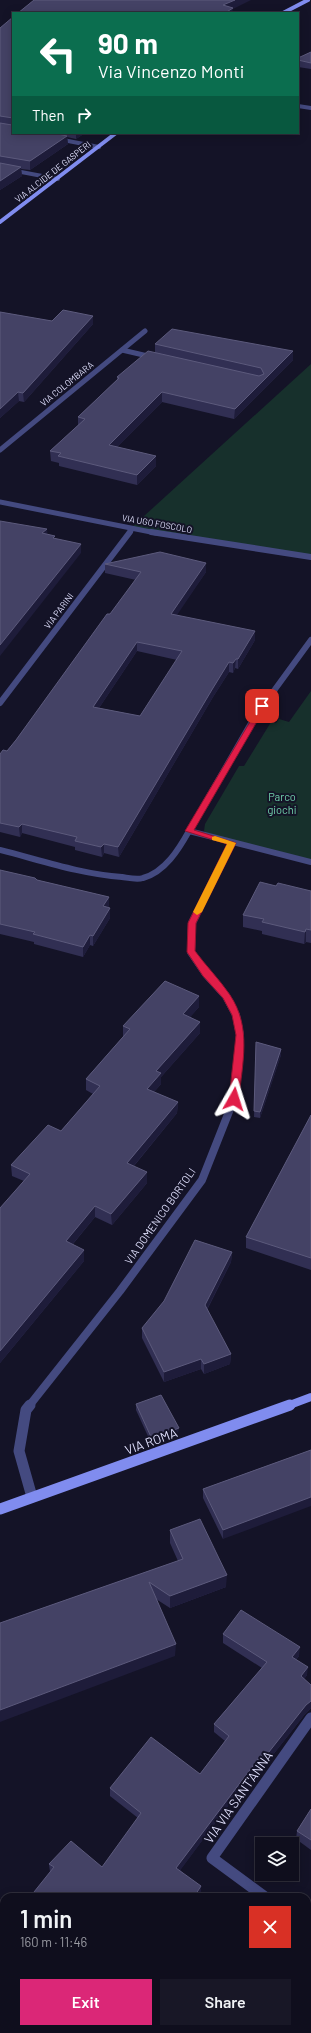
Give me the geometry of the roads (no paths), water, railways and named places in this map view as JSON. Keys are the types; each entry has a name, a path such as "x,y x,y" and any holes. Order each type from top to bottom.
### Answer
{"main road":[{"path":"285,12 308,0"},
{"name":"VIA ALCIDE DE GASPERI","path":"0,222 115,134"},
{"name":"VIA ROMA","path":"0,1509 311,1397"}],"street":[{"path":"299,106 311,108"},
{"path":"52,138 99,147"},
{"path":"0,168 58,179"},
{"name":"VIA COLOMBARA","path":"0,450 145,331"},
{"path":"122,350 160,359"},
{"name":"VIA UGO FOSCOLO","path":"0,502 132,529 240,548 311,557"},
{"name":"VIA PARINI","path":"0,703 132,529"},
{"path":"0,850 91,872 121,877 143,878 163,866 179,850 254,718 311,640"},
{"path":"189,831 231,843 311,862"},
{"name":"VIA DOMENICO BORTOLI","path":"32,1497 19,1450 26,1410 120,1292 202,1180 234,1099 240,1035 236,1015 226,996 206,974 191,952 192,923 231,843"},
{"name":"VIA VIA SANT'ANNA","path":"260,1893 212,1858 311,1718"}],"park label":[{"name":"Parco giochi","path":"282,803"}]}
